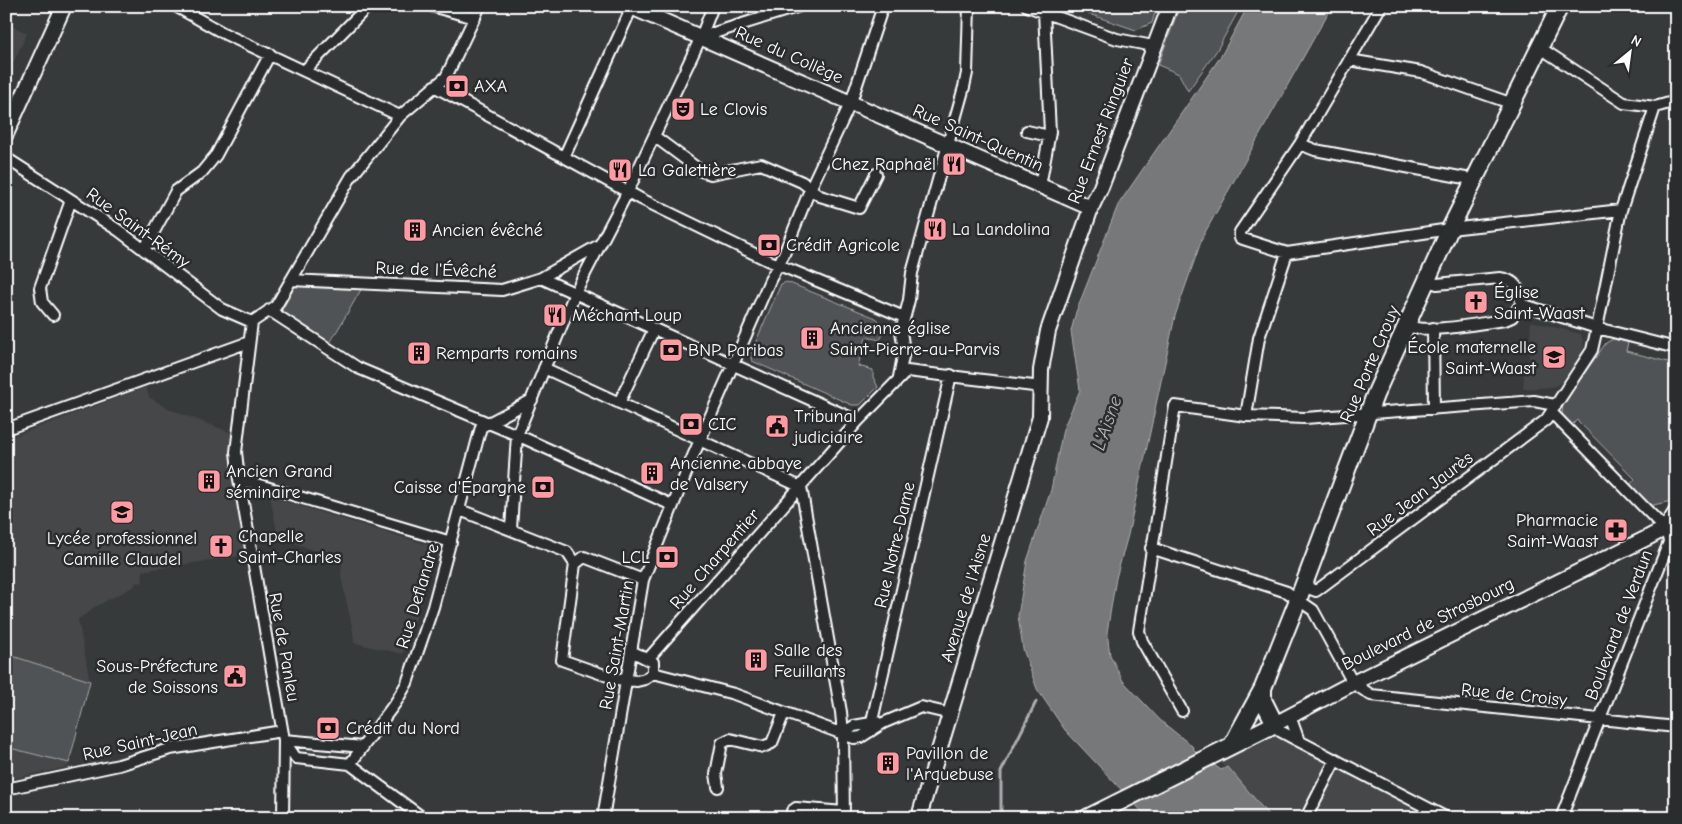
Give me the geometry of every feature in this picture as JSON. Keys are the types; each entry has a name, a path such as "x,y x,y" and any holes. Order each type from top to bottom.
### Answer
{"main road":[{"path":"6,134 64,6"},
{"name":"Rue Ernest Ringuier","path":"1042,387 1041,370 1048,331 1085,230 1091,208 1143,78 1168,6"},
{"name":"Rue Porte Crouy","path":"1232,745 1263,688 1306,592 1375,395 1408,326 1450,229 1476,180 1560,6"},
{"name":"Rue du Collège","path":"630,7 851,102"},
{"name":"Rue Saint-Quentin","path":"851,102 1091,208"},
{"name":"Avenue de l'Aisne","path":"921,818 921,810 1040,417 1042,387"},
{"path":"1666,528 1676,512"},
{"name":"Boulevard de Strasbourg","path":"1086,818 1666,528"},
{"path":"1263,688 1263,700 1283,720"}],"street":[{"path":"305,70 368,6"},
{"path":"431,6 475,18"},
{"path":"252,322 276,306 351,177 400,116 446,77 480,6"},
{"path":"511,529 517,436 575,293 628,191 701,37 713,6"},
{"path":"701,37 800,6"},
{"name":"Rue Saint-Martin","path":"603,818 643,580 672,505 733,364 851,102 883,6"},
{"path":"907,373 902,330 904,317 909,300 912,273 967,73 969,6"},
{"path":"1026,6 1117,39 1153,46"},
{"path":"1381,6 1300,144 1240,232 1240,238 1287,253 1450,229 1622,210"},
{"path":"180,7 225,34 400,116"},
{"path":"565,156 630,7"},
{"path":"1043,187 1049,136 1044,12"},
{"path":"1539,47 1624,103 1654,107 1676,102"},
{"path":"144,250 176,191 202,172 216,155 270,54"},
{"path":"1349,60 1421,72 1513,104"},
{"path":"434,86 628,191 778,264 904,317"},
{"name":"Rue Jean Jaurès","path":"1306,592 1539,426 1554,409 1592,350 1622,210 1654,107"},
{"path":"1027,131 1049,136"},
{"path":"654,136 700,170 711,174 761,164 811,188 820,196 859,208 876,174"},
{"path":"1300,144 1315,150 1476,180"},
{"name":"Rue Saint-Rémy","path":"6,158 118,230 222,309 252,322"},
{"path":"53,315 42,302 40,288 71,200"},
{"name":"Rue de l'Évêché","path":"291,280 502,290 541,278 599,244"},
{"path":"1246,416 1258,338 1287,253"},
{"path":"541,278 858,421"},
{"path":"1408,326 1416,329 1433,328 1505,320 1512,317 1521,304 1519,290 1515,282 1508,279 1500,278 1437,284 1427,281"},
{"path":"1521,304 1597,328 1676,348"},
{"path":"269,310 358,368 672,505"},
{"name":"Rue de Panleu","path":"252,322 236,452 283,736"},
{"path":"1433,328 1434,409"},
{"path":"619,403 654,329"},
{"path":"6,429 249,342"},
{"path":"904,351 907,373"},
{"path":"544,368 801,486 843,733 844,815 796,808 792,811 791,818"},
{"path":"907,373 951,376 1042,387"},
{"name":"Rue Charpentier","path":"648,659 858,421 907,373"},
{"name":"Rue Notre-Dame","path":"872,721 951,376"},
{"path":"486,424 532,400"},
{"path":"1182,711 1142,641 1139,631 1175,406 1246,416 1305,418 1534,401 1546,402 1645,510 1666,528 1676,540"},
{"name":"Rue Deflandre","path":"350,764 396,702 407,683 433,607 481,427 486,424"},
{"path":"239,479 451,542"},
{"path":"460,510 567,552 575,564 562,660 616,679 645,679 653,673"},
{"name":"Boulevard de Verdun","path":"1561,818 1669,542 1666,528"},
{"path":"1151,548 1287,592 1306,592"},
{"path":"575,564 584,557 643,580"},
{"path":"1306,592 1313,610 1353,683"},
{"path":"1306,592 1313,610"},
{"path":"631,651 653,662 653,673"},
{"path":"653,673 726,692 854,738 862,737 883,723 921,707 950,714"},
{"name":"Rue de Croisy","path":"1353,683 1371,695 1380,697 1676,728"},
{"path":"718,787 716,774 722,743 730,739 763,747 768,746 772,743 784,713"},
{"path":"1283,720 1280,731 1447,818"},
{"path":"1283,720 1299,741"},
{"path":"843,733 854,726 872,721 883,723"},
{"path":"283,736 296,758"},
{"path":"283,736 283,818"},
{"name":"Rue Saint-Jean","path":"6,789 119,765 170,749 283,736 363,747"},
{"path":"296,758 350,764 423,818"},
{"path":"284,771 296,758"},
{"path":"1306,818 1336,759"}],"shaded area":[{"path":"1088,6 1157,6 1152,23 1136,30 1086,13"},
{"path":"1180,6 1241,6 1217,50 1188,91 1179,74 1158,65"},
{"path":"6,23 27,33 6,79"},
{"path":"787,282 876,318 886,328 880,340 866,337 858,366 873,370 873,377 878,387 860,405 852,405 752,361 750,355 781,284"},
{"path":"295,286 362,288 330,343 281,312"},
{"name":"École maternelle Saint-Waast","path":"1531,321 1581,334 1584,344 1581,355 1561,383 1553,387 1523,389 1524,374 1528,374"},
{"path":"1613,339 1628,342 1626,351 1676,364 1676,500 1649,506 1629,486 1635,479 1577,420 1571,426 1562,414 1563,403 1606,343"},
{"name":"Lycée professionnel Camille Claudel","path":"146,387 149,397 169,409 232,433 229,453 245,555 142,571 143,582 135,583 135,586 91,609 91,611 78,619 90,681 68,767 6,780 6,439"},
{"path":"270,497 432,546 419,610 403,654 354,643 341,577 342,561 278,537"},
{"path":"6,654 90,681 69,763 6,747"},
{"path":"1273,731 1454,818 1273,818 1215,757"}],"water":[{"name":"L'Aisne","path":"1248,6 1332,6 1203,236 1175,316 1128,535 1116,578 1107,632 1110,655 1123,681 1161,721 1192,746 1195,751 1221,770 1228,767 1271,818 1148,818 1065,730 1037,689 1023,649 1018,616 1027,561 1051,490 1063,429 1080,390 1071,331 1076,312 1118,205 1221,56"}],"waterway":[{"path":"1001,818 1001,772 1036,702"}],"place":[{"name":"AXA","path":"457,86"},
{"name":"Le Clovis","path":"683,109"},
{"name":"Chez Raphaël","path":"954,164"},
{"name":"La Galettière","path":"620,170"},
{"name":"La Landolina","path":"935,229"},
{"name":"Ancien évêché","path":"415,230"},
{"name":"Crédit Agricole","path":"769,245"},
{"name":"Église Saint-Waast","path":"1476,302"},
{"name":"Méchant Loup","path":"555,315"},
{"name":"Ancienne église Saint-Pierre-au-Parvis","path":"812,338"},
{"name":"BNP Paribas","path":"671,350"},
{"name":"Remparts romains","path":"419,353"},
{"name":"École maternelle Saint-Waast","path":"1554,357"},
{"name":"CIC","path":"691,424"},
{"name":"Tribunal judiciaire","path":"777,426"},
{"name":"Ancienne abbaye de Valsery","path":"652,473"},
{"name":"Ancien Grand séminaire","path":"209,481"},
{"name":"Caisse d'Épargne","path":"543,487"},
{"name":"Lycée professionnel Camille Claudel","path":"122,512"},
{"name":"Pharmacie Saint-Waast","path":"1616,530"},
{"name":"Chapelle Saint-Charles","path":"221,546"},
{"name":"LCL","path":"667,557"},
{"name":"Salle des Feuillants","path":"756,660"},
{"name":"Sous-Préfecture de Soissons","path":"235,676"},
{"name":"Crédit du Nord","path":"328,728"},
{"name":"Pavillon de l'Arquebuse","path":"888,763"}]}
